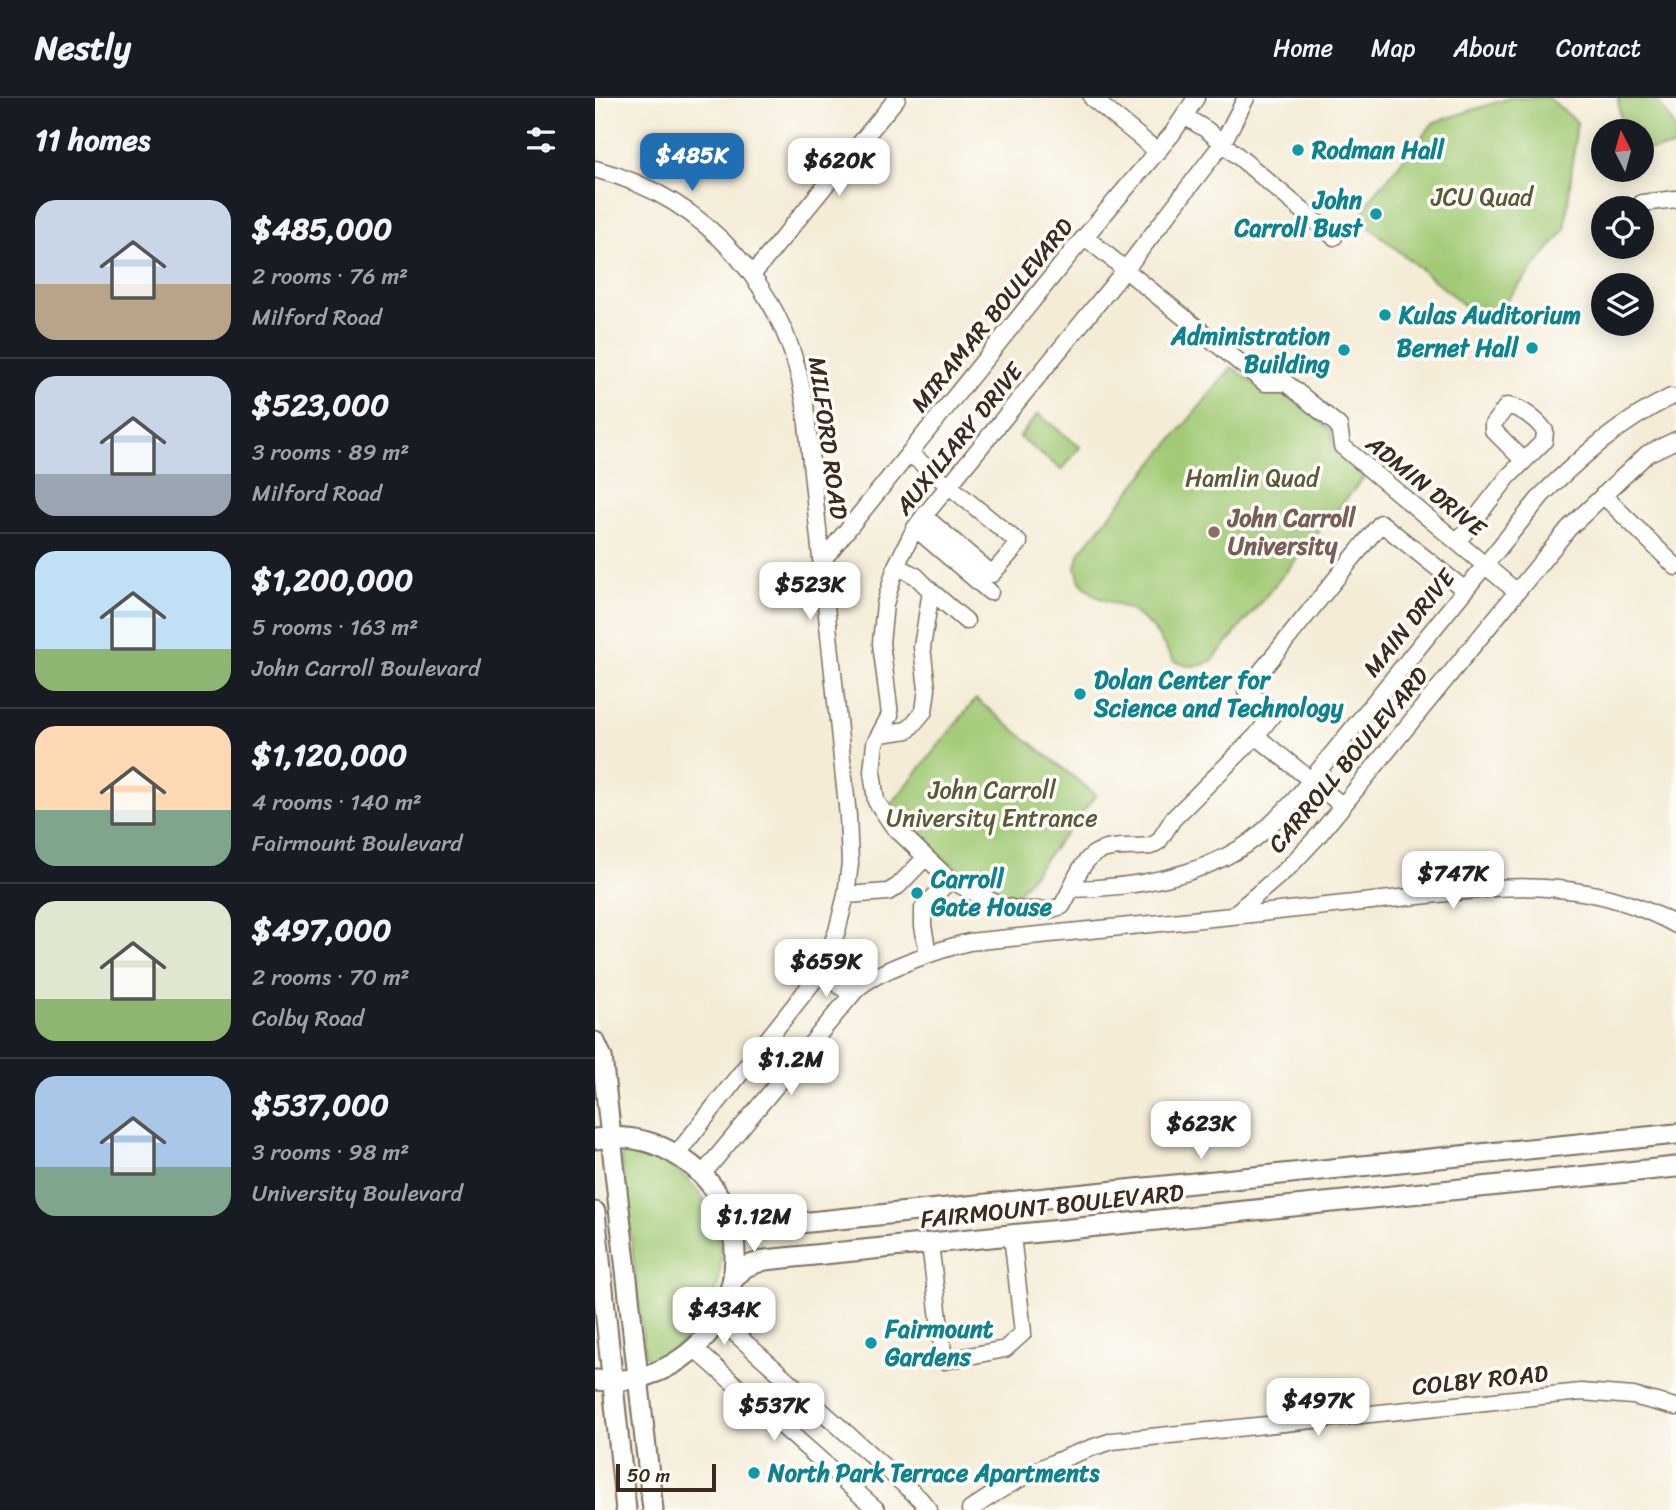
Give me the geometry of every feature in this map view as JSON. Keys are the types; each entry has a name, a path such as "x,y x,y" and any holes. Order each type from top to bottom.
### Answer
{"main road":[{"path":"595,1042 602,1057 603,1138 639,1379 653,1510"},
{"name":"FAIRMOUNT BOULEVARD","path":"731,1230 1676,1133"},
{"path":"603,1138 643,1141 676,1155 701,1175 719,1200 731,1230 734,1257 733,1281 726,1305 719,1319 695,1349 669,1367 639,1379 604,1381"},
{"name":"FAIRMOUNT BOULEVARD","path":"733,1281 745,1267 760,1261 1676,1167"},
{"path":"595,1212 604,1381 627,1510"}],"street":[{"path":"753,274 897,98"},
{"path":"1092,98 1158,152"},
{"name":"MIRAMAR BOULEVARD","path":"822,561 1085,237 1158,152 1196,98"},
{"name":"AUXILIARY DRIVE","path":"950,880 893,826 876,801 872,771 875,743 890,715 881,643 885,604 896,566 920,522 1125,270 1222,144 1246,98"},
{"path":"1184,116 1207,130 1334,237"},
{"name":"MILFORD ROAD","path":"595,169 641,185 694,215 711,229 753,274 781,321 799,372 822,561 848,816 850,863 846,895 837,931 820,973 676,1155"},
{"path":"1654,202 1676,199"},
{"name":"ADMIN DRIVE","path":"1085,237 1265,383 1286,383 1339,426 1342,446 1517,592"},
{"name":"MAIN DRIVE","path":"1071,889 1103,888 1187,873 1240,848 1265,831 1311,780 1542,495 1582,456 1627,421 1671,397"},
{"name":"CARROLL BOULEVARD","path":"1232,916 1296,860 1343,806 1569,528 1647,454 1676,440"},
{"path":"909,453 1019,543 992,574 920,522"},
{"path":"1458,541 1524,461"},
{"path":"1603,495 1676,566"},
{"path":"920,522 990,592"},
{"path":"928,954 923,908 950,880 999,905 1021,910 1049,911 1062,906 1079,870 1086,859 1096,851 1151,846 1159,841 1173,819 1256,736 1274,713 1246,690 1381,523 1465,590"},
{"path":"896,566 916,576 966,621"},
{"path":"880,734 908,730 924,711 927,689 922,647 931,591"},
{"path":"1256,736 1343,806"},
{"path":"846,895 888,892 898,886 926,858"},
{"path":"701,1175 864,983 928,954 982,940 1533,886 1569,888 1602,895 1641,908 1676,925"},
{"path":"820,973 852,995"},
{"path":"930,1243 944,1361 1005,1349 1023,1333 1012,1235"},
{"path":"719,1319 929,1510"},
{"path":"695,1349 877,1510"},
{"name":"COLBY ROAD","path":"970,1510 1030,1471 1112,1441 1581,1392 1633,1396 1676,1407"}],"green space":[{"name":"JCU Quad","path":"1510,98 1549,98 1577,122 1565,230 1492,318 1481,319 1366,224 1364,207 1434,122"},
{"path":"1618,98 1656,98 1675,127 1676,147 1654,150 1654,119 1621,119"},
{"name":"Hamlin Quad","path":"1232,367 1264,391 1283,390 1330,430 1335,448 1365,476 1213,660 1202,665 1188,666 1174,661 1153,628 1133,611 1095,596 1080,582 1076,567 1080,552"},
{"path":"1038,414 1080,447 1062,470 1019,437"},
{"name":"John Carroll University Entrance","path":"976,699 1096,795 1014,898 978,883 945,861 892,803"},
{"path":"626,1152 661,1162 691,1183 706,1203 716,1227 721,1252 713,1301 701,1323 679,1345 650,1361 645,1355 621,1156"}],"place":[{"name":"Rodman Hall","path":"1298,150"},
{"name":"John Carroll Bust","path":"1376,214"},
{"name":"Kulas Auditorium","path":"1385,315"},
{"name":"Bernet Hall","path":"1532,348"},
{"name":"Administration Building","path":"1344,350"},
{"name":"John Carroll University","path":"1214,532"},
{"name":"Dolan Center for Science and Technology","path":"1080,694"},
{"name":"Carroll Gate House","path":"917,893"},
{"name":"Fairmount Gardens","path":"871,1343"},
{"name":"North Park Terrace Apartments","path":"754,1473"}]}
